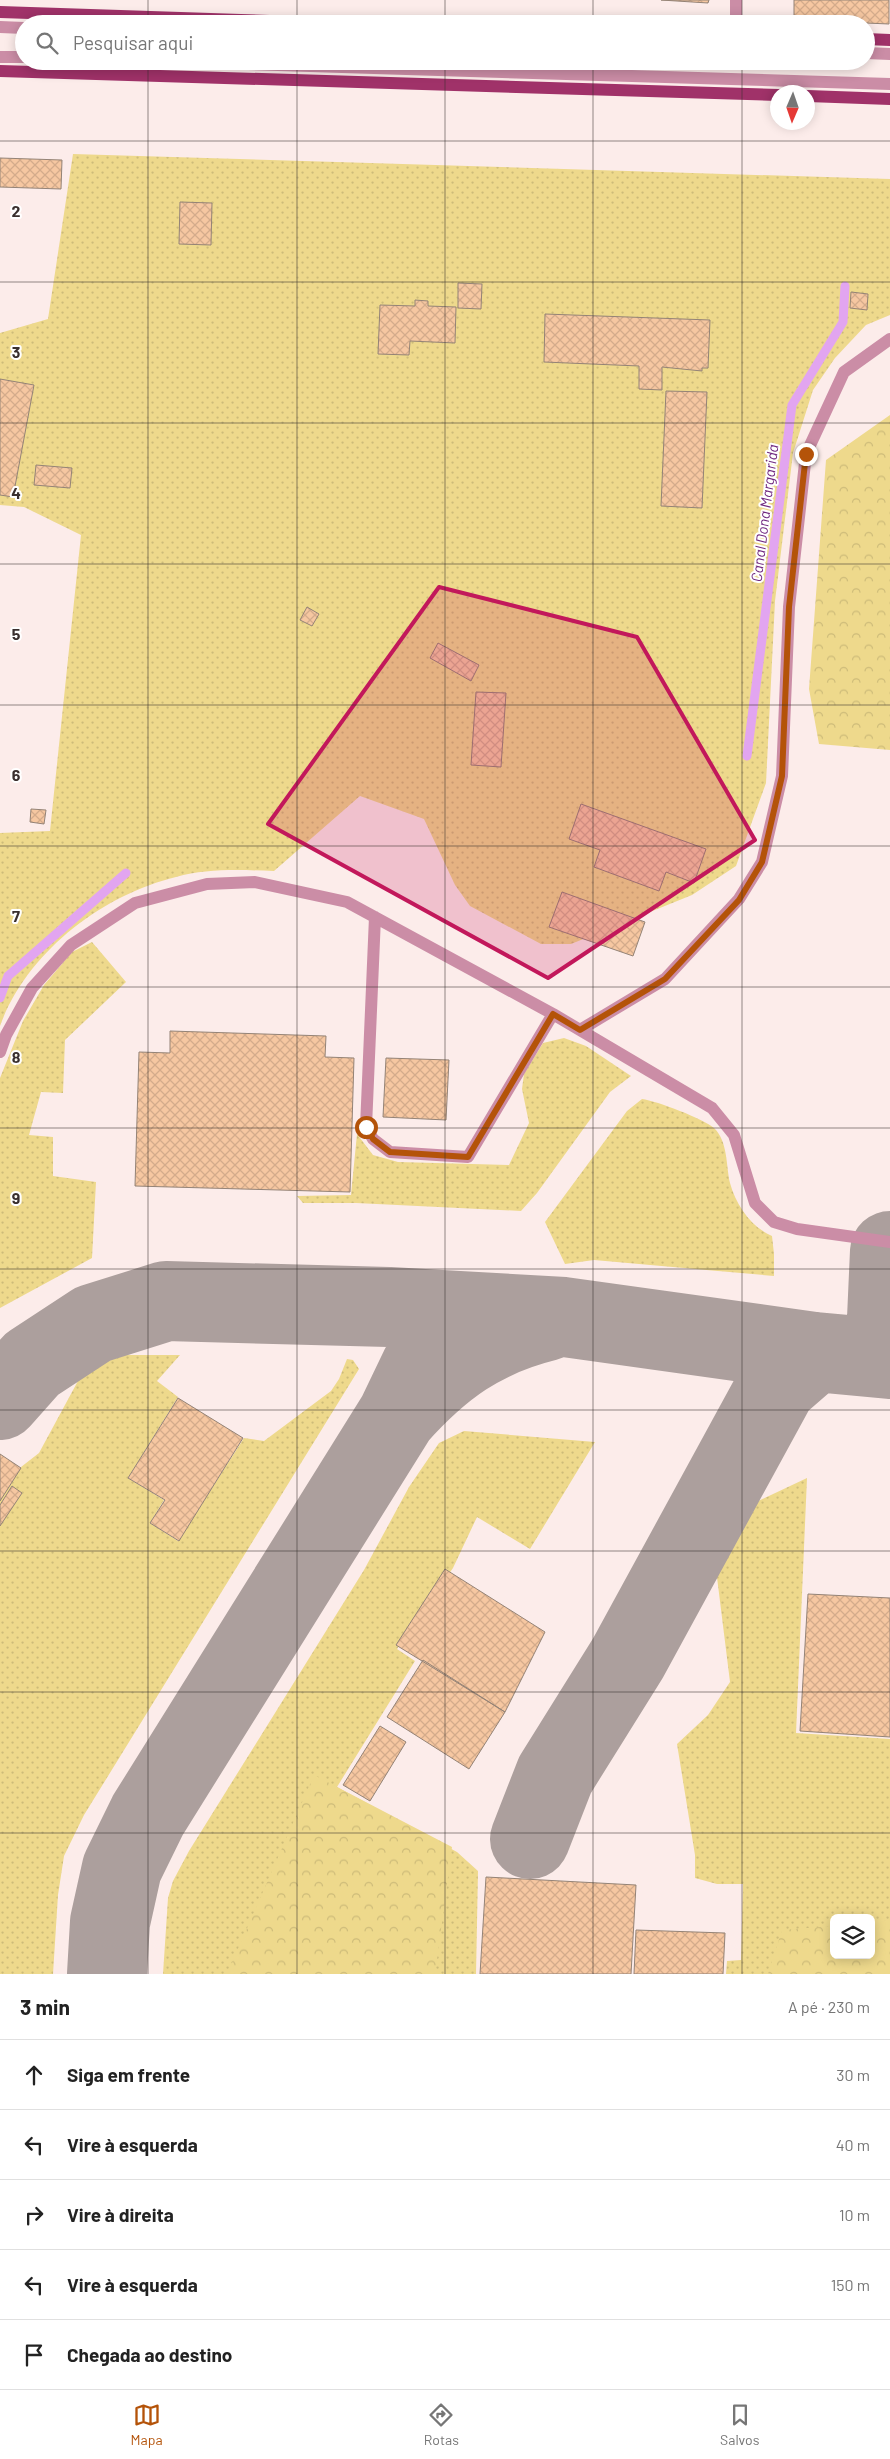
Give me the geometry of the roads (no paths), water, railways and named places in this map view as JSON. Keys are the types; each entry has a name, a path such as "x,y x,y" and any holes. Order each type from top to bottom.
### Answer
{"main road":[{"path":"0,12 90,15"},
{"path":"875,39 890,40"},
{"path":"0,71 770,95"},
{"path":"815,96 890,98"}],"street":[{"path":"736,0 736,15"},
{"path":"0,27 15,28"},
{"path":"875,54 890,54"},
{"path":"0,57 15,57"},
{"path":"439,70 890,84"},
{"path":"580,1030 665,979 739,900 762,862 782,776 789,607 806,454 844,372 890,339"},
{"path":"0,1052 6,1035 32,988 71,945 135,903 207,884 255,882 347,902 553,1014 712,1108 734,1134 755,1203 774,1222 797,1229 890,1242"},
{"path":"375,917 366,1127 373,1139 390,1152 468,1157 553,1014"}],"waterway":[{"name":"Canal Dona Margarida","path":"747,756 792,405 843,322 845,286"},
{"name":"Canal Dona Margarida","path":"0,998 8,976 126,873"}]}
